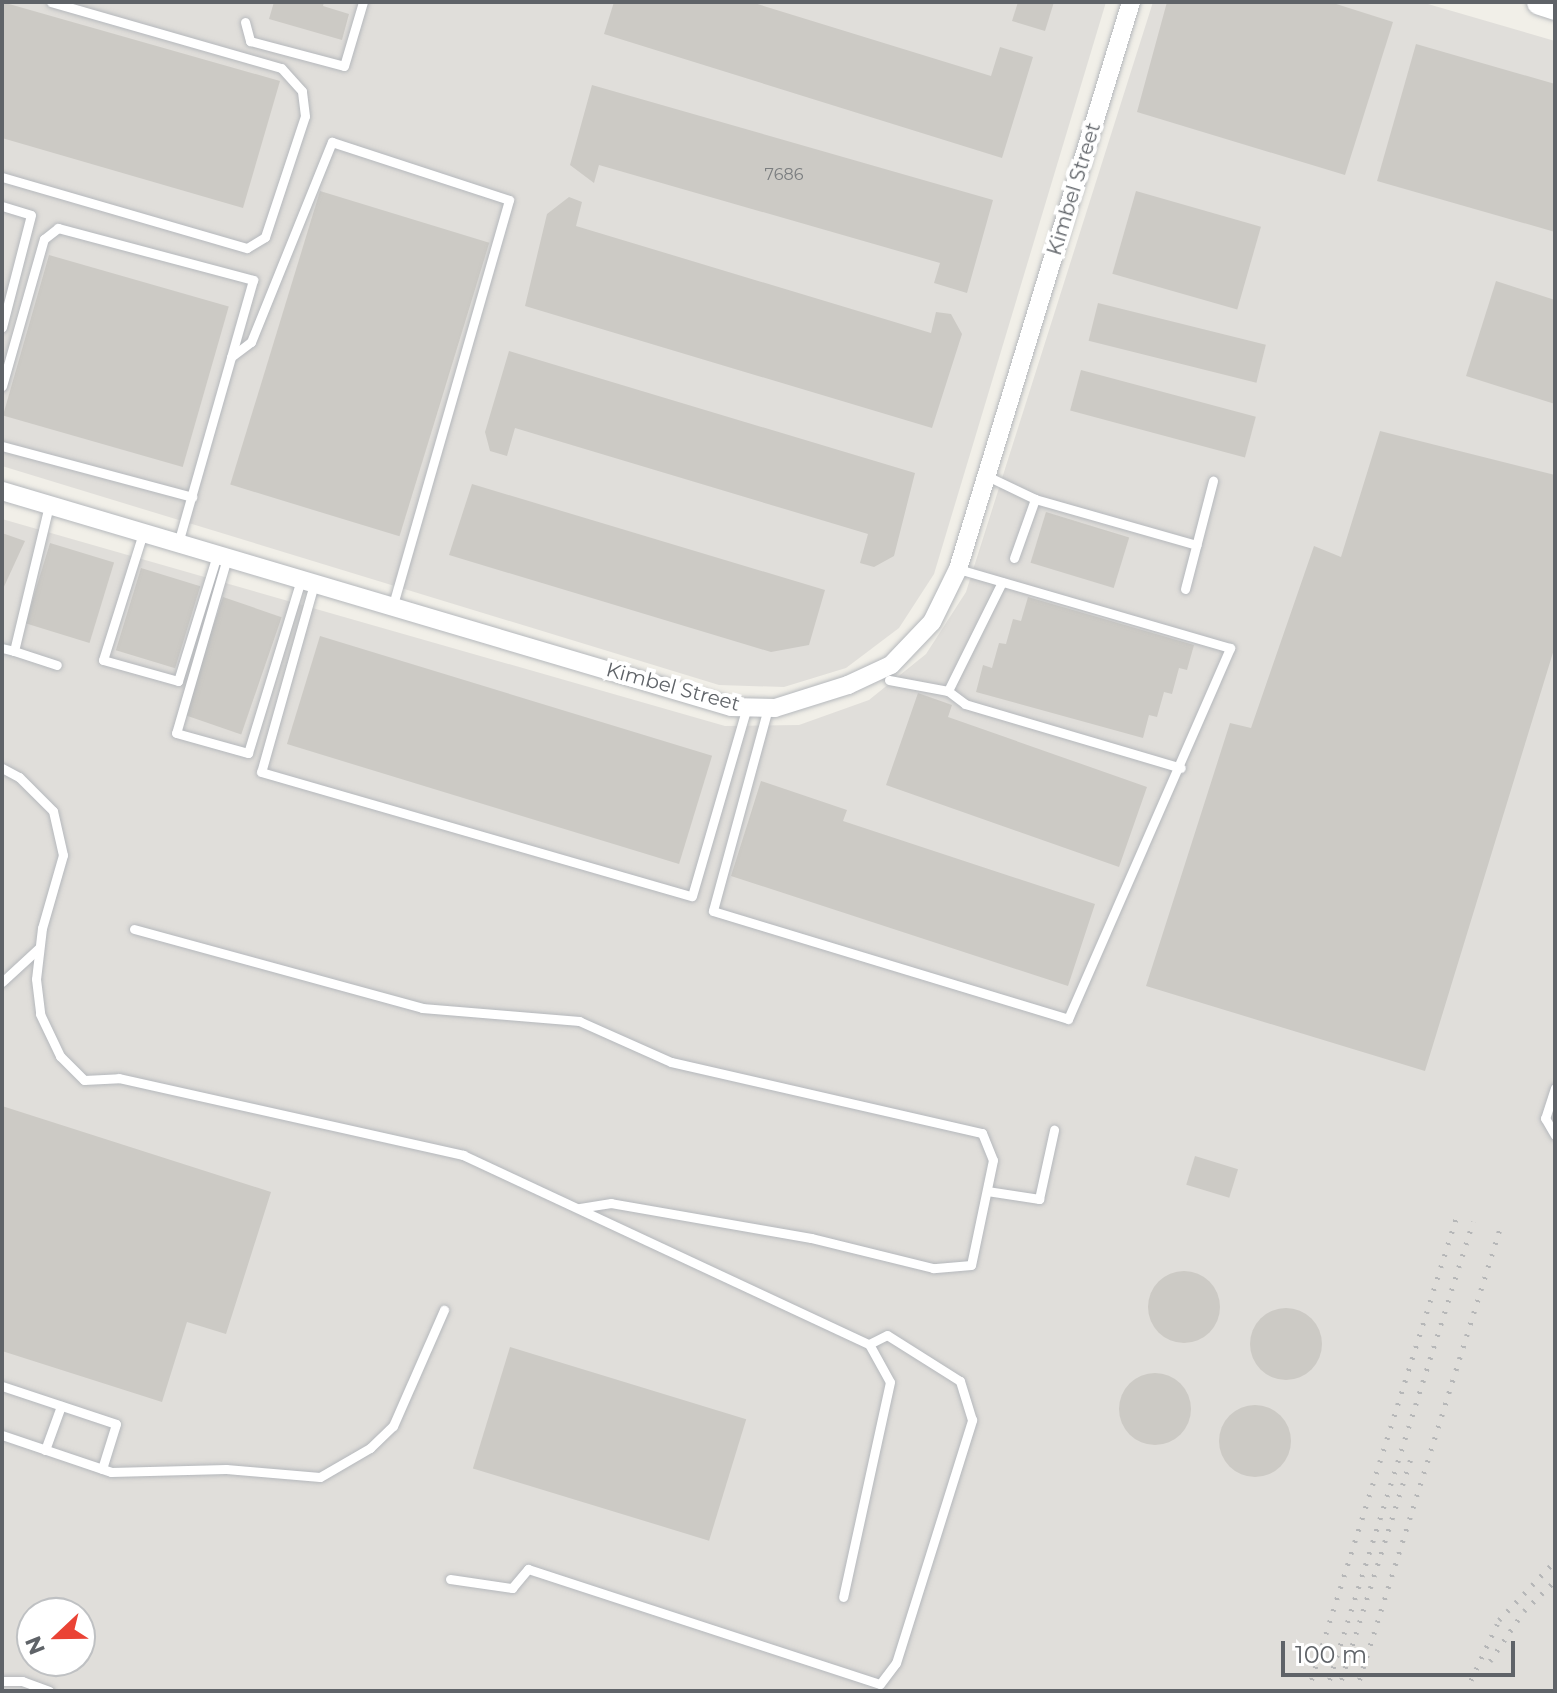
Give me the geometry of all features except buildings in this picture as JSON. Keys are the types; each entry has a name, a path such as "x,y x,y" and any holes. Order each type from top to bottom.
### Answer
{"street":[{"name":"Kimbel Street","path":"2,491 392,607 747,707 768,708 848,685 891,665 932,622 958,569 1131,2"},
{"path":"1540,2 1555,7"}],"lane":[{"path":"2,177 247,248 265,237 305,116 302,91 281,68 51,2"},
{"path":"245,22 250,41 344,66 363,2"},
{"path":"231,357 251,342 332,142 509,200 392,607"},
{"path":"2,206 31,215 2,327"},
{"path":"2,386 44,239 58,228 253,280 178,543"},
{"path":"2,446 192,497"},
{"path":"987,476 1035,499 1197,545"},
{"path":"1185,589 1213,481"},
{"path":"1014,558 1035,499"},
{"path":"14,651 49,505"},
{"path":"143,533 103,660 178,681 222,556"},
{"path":"222,556 176,733 248,753 308,582"},
{"path":"768,708 713,911 1068,1019 1181,768 1230,648 958,569"},
{"path":"308,582 261,772 692,896 747,707"},
{"path":"948,691 1002,582"},
{"path":"2,648 57,665"},
{"path":"889,680 948,691 965,704 1181,768"},
{"path":"2,768 19,777 53,811 63,855 39,948 40,1014 60,1056 84,1080 119,1078 463,1155 869,1344 890,1382 843,1597"},
{"path":"134,929 422,1008 579,1021 671,1062 982,1133 993,1160 971,1265 933,1268 811,1238 611,1203 578,1208"},
{"path":"2,982 39,948"},
{"path":"1555,1088 1545,1118 1555,1135"},
{"path":"987,1191 1039,1199 1054,1130"},
{"path":"2,1435 102,1469 173,1473 226,1469 320,1477 370,1448 393,1426 444,1310"},
{"path":"450,1579 512,1588 528,1569 880,1684 896,1663 972,1420 960,1381 887,1335 869,1344"},
{"path":"2,1386 116,1424 102,1469"},
{"path":"45,1450 61,1406"},
{"path":"2,1681 22,1681 49,1691"}],"shaded area":[{"path":"2,2 1106,2 934,574 899,628 846,668 784,687 719,685 2,466"},
{"path":"1153,2 1421,2 1555,41 1555,1691 2,1691 2,519 725,726 799,725 869,700 926,654 966,592"}],"railway":[{"path":"1308,1691 1457,1216"},
{"path":"1326,1691 1473,1221"},
{"path":"1356,1691 1500,1229"},
{"path":"1338,1691 1411,1458"},
{"path":"1466,1691 1499,1620 1555,1561"},
{"path":"1490,1661 1524,1611 1555,1581"}]}
